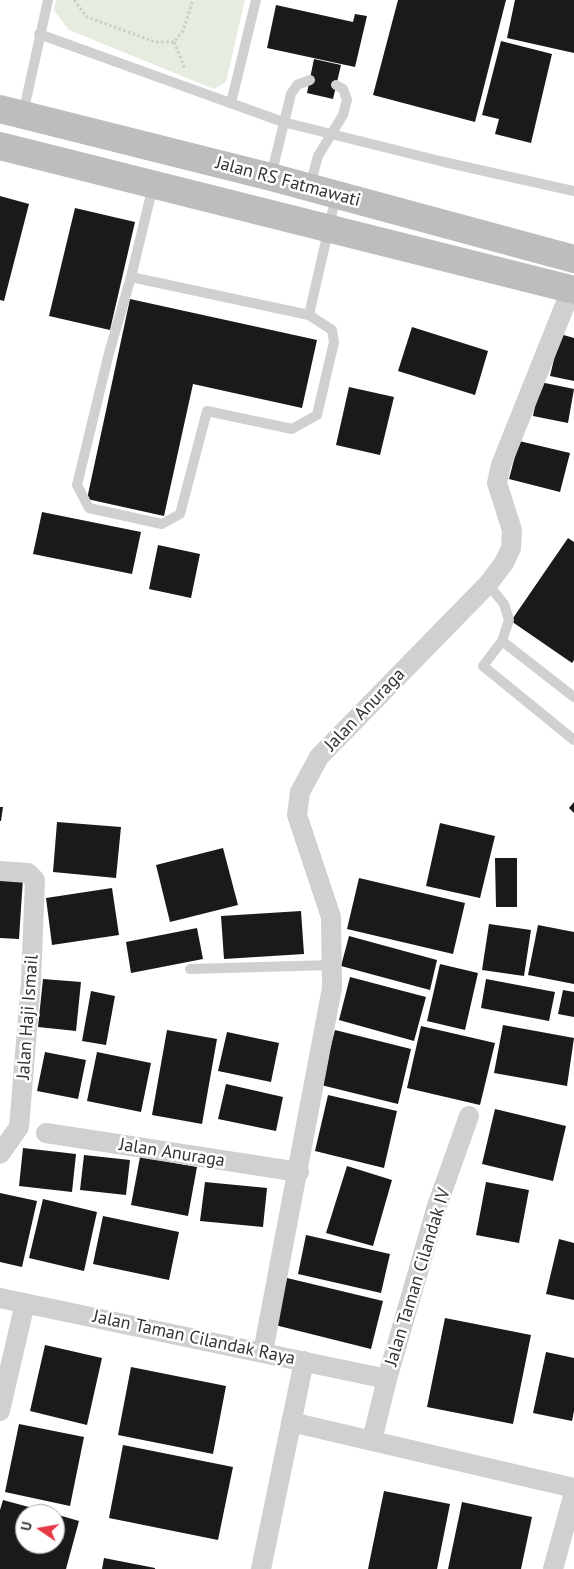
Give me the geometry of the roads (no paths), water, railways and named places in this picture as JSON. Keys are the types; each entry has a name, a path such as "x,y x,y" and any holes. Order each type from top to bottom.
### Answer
{"main road":[{"name":"Jalan RS Fatmawati","path":"12,112 337,194 574,259"},
{"name":"Jalan RS Fatmawati","path":"0,146 153,186 573,290"},
{"path":"264,212 271,177"}],"street":[{"name":"Jalan Anuraga","path":"263,1352 299,1172 332,988 331,917 297,815 300,792 320,757 488,584 504,563 511,548 512,530 497,482 501,465 573,290"},
{"name":"Jalan Haji Ismail","path":"0,871 31,875 35,880 32,962 24,1082 19,1126 0,1154"},
{"name":"Jalan Taman Cilandak IV","path":"372,1440 387,1380 437,1206 469,1116"},
{"name":"Jalan Anuraga","path":"46,1133 299,1172"},
{"name":"Jalan Taman Cilandak Raya","path":"0,1298 263,1352 387,1380"},
{"path":"0,1411 25,1303"},
{"path":"261,1569 304,1361"},
{"path":"291,1422 574,1488"},
{"path":"553,1569 574,1493"}],"lane":[{"path":"12,112 39,34 48,0"},
{"path":"230,103 256,0"},
{"path":"39,34 284,122 444,162 574,191"},
{"path":"271,177 290,94 297,85 310,80"},
{"path":"310,187 318,156 343,114 347,100 343,89 336,85"},
{"path":"131,277 309,315 332,330 334,342 318,415 292,429 207,411 180,514 162,524 89,508 77,485 109,353 131,277 153,186"},
{"path":"309,315 337,194"},
{"path":"488,584 504,604 509,620 502,641 483,666 574,740"},
{"path":"502,641 574,697"},
{"path":"190,970 332,966"}]}
